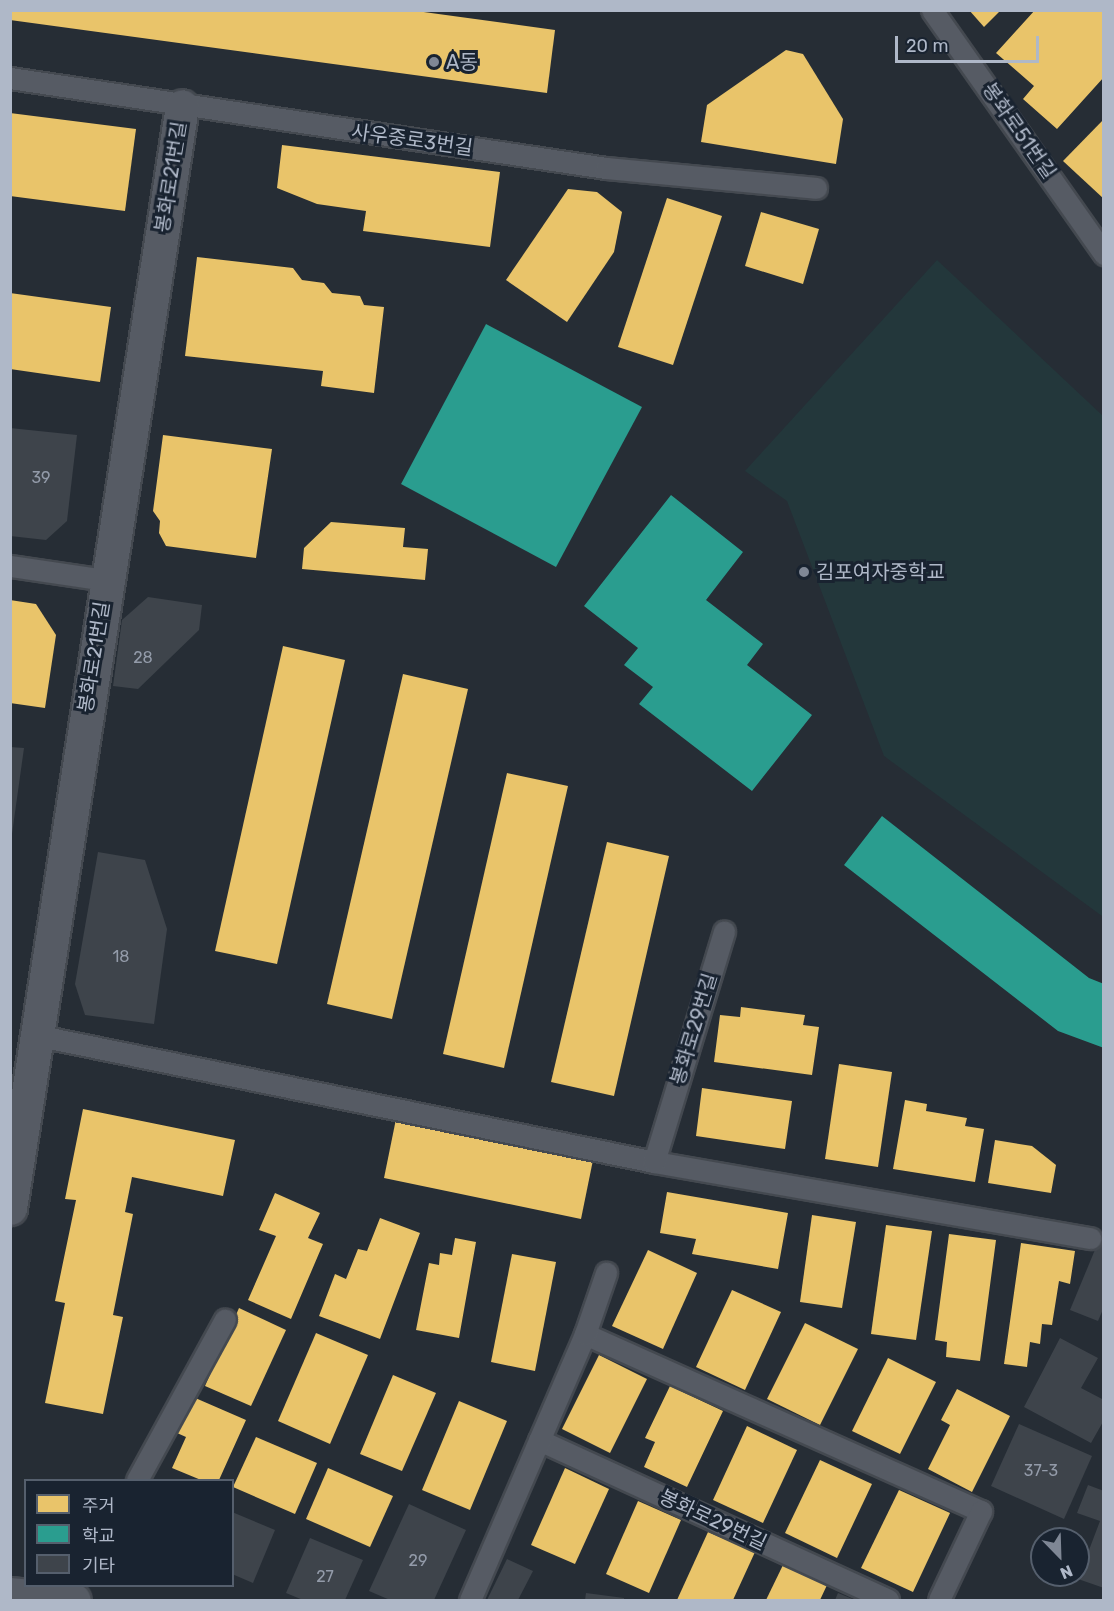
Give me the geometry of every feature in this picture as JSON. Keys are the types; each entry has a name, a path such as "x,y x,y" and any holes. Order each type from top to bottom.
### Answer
{"street":[{"name":"봉화로21번길","path":"10,1208 106,580 182,106"},
{"path":"10,1594 73,1600"}],"lane":[{"name":"봉화로51번길","path":"932,10 1104,254"},
{"name":"사우중로3번길","path":"10,78 182,106 606,168 816,189"},
{"path":"10,566 106,580"},
{"name":"봉화로29번길","path":"654,1162 724,931"},
{"path":"35,1035 654,1162 1089,1238"},
{"path":"470,1600 585,1334 606,1274"},
{"path":"138,1479 225,1318"},
{"path":"585,1334 981,1511 939,1600"},
{"name":"봉화로29번길","path":"539,1440 888,1600"}],"green space":[{"path":"937,260 1103,416 1102,916 884,756 787,501 745,471"}],"building: 주거":[{"name":"A동","path":"10,10 409,10 555,30 547,93 10,20"},
{"path":"969,10 1001,10 984,27"},
{"path":"1035,10 1104,10 1104,77 1057,129 1023,99 1034,86 996,53"},
{"path":"786,50 803,54 843,119 836,164 701,142 707,105"},
{"path":"10,113 136,129 125,211 10,196"},
{"path":"1104,119 1104,199 1063,161"},
{"path":"282,145 500,172 490,247 363,231 366,211 317,204 277,188"},
{"path":"568,189 597,192 622,212 614,252 567,322 506,280"},
{"path":"667,198 722,216 673,365 618,347"},
{"path":"761,212 819,229 803,284 745,266"},
{"path":"197,257 293,268 302,280 324,283 332,293 360,296 364,305 384,307 374,393 321,386 323,371 185,356"},
{"path":"10,293 111,307 100,382 10,369"},
{"path":"163,435 272,449 256,558 166,546 159,533 160,521 153,511"},
{"path":"331,522 405,528 403,547 428,549 425,580 302,569 304,548"},
{"path":"10,600 36,604 56,635 45,708 10,703"},
{"path":"283,646 345,660 277,964 215,951"},
{"path":"403,674 468,689 392,1019 327,1004"},
{"path":"507,773 568,786 504,1068 443,1054"},
{"path":"607,842 669,856 614,1096 551,1082"},
{"path":"741,1007 805,1015 803,1025 819,1027 812,1075 714,1062 720,1015 740,1017"},
{"path":"839,1064 892,1072 878,1167 825,1159"},
{"path":"702,1088 792,1101 785,1149 696,1136"},
{"path":"905,1100 927,1104 926,1111 967,1118 965,1126 984,1129 975,1182 893,1169"},
{"path":"83,1109 235,1140 223,1196 132,1177 125,1212 133,1214 113,1315 123,1317 103,1414 45,1403 65,1303 55,1301 76,1200 65,1199"},
{"path":"396,1119 593,1160 581,1219 384,1178"},
{"path":"995,1140 1032,1146 1056,1165 1051,1193 988,1183"},
{"path":"667,1192 788,1213 778,1269 692,1254 696,1239 660,1233"},
{"path":"275,1193 320,1213 308,1238 323,1244 291,1319 248,1300 276,1236 259,1230"},
{"path":"812,1215 856,1222 842,1308 800,1302"},
{"path":"380,1218 420,1233 380,1339 319,1316 335,1274 346,1279 358,1249 367,1251"},
{"path":"886,1225 932,1231 916,1340 871,1334"},
{"path":"949,1234 996,1240 980,1361 946,1357 947,1342 935,1340"},
{"path":"455,1238 476,1242 459,1338 416,1330 429,1263 439,1265 440,1253 452,1255"},
{"path":"1021,1243 1075,1251 1070,1284 1059,1281 1052,1325 1042,1324 1040,1344 1030,1342 1027,1367 1004,1364"},
{"path":"648,1250 697,1273 663,1349 612,1326"},
{"path":"512,1254 556,1262 535,1371 491,1362"},
{"path":"732,1290 781,1312 745,1390 696,1367"},
{"path":"239,1308 286,1330 251,1406 205,1386"},
{"path":"805,1323 858,1349 820,1425 767,1399"},
{"path":"316,1333 368,1355 330,1444 278,1421"},
{"path":"599,1355 647,1379 610,1453 562,1429"},
{"path":"888,1358 936,1382 900,1454 852,1431"},
{"path":"393,1375 436,1393 402,1471 360,1454"},
{"path":"670,1386 723,1411 687,1487 644,1467 655,1442 645,1438"},
{"path":"957,1389 1010,1416 972,1492 928,1469 950,1425 941,1420"},
{"path":"193,1397 246,1420 219,1479 199,1479 172,1468 186,1437 177,1433"},
{"path":"459,1401 507,1421 470,1510 422,1490"},
{"path":"747,1426 797,1450 763,1523 713,1500"},
{"path":"256,1437 317,1463 295,1514 234,1487"},
{"path":"820,1460 872,1484 837,1558 785,1533"},
{"path":"328,1468 393,1496 370,1547 306,1519"},
{"path":"565,1468 609,1489 575,1564 531,1545"},
{"path":"899,1490 950,1513 913,1592 861,1568"},
{"path":"638,1501 681,1520 649,1593 606,1574"},
{"path":"708,1532 755,1552 733,1600 677,1600"},
{"path":"783,1565 827,1585 820,1600 766,1600"}],"building: 학교":[{"path":"486,324 642,407 556,567 401,484"},
{"path":"671,495 743,552 706,600 763,644 747,665 812,715 752,791 639,704 653,687 624,665 638,648 584,606"},
{"path":"882,816 1089,978 1104,984 1104,1048 1058,1031 844,865"}],"building: 기타":[{"path":"10,428 77,435 67,521 46,540 10,536"},
{"path":"148,597 202,605 199,630 138,689 113,686 122,620"},
{"path":"10,747 24,748 12,834 10,834"},
{"path":"98,852 145,860 167,929 154,1024 85,1015 75,984"},
{"path":"1104,1228 1104,1307 1098,1321 1070,1310"},
{"path":"1060,1338 1098,1358 1081,1388 1104,1400 1104,1420 1091,1443 1024,1407"},
{"path":"1019,1424 1092,1456 1064,1519 991,1486"},
{"path":"1088,1485 1104,1491 1104,1588 1090,1583 1090,1547 1100,1521 1077,1513"},
{"path":"409,1504 466,1530 434,1600 390,1600 369,1591"},
{"path":"234,1513 275,1530 253,1583 234,1575"},
{"path":"310,1538 363,1560 345,1600 303,1600 286,1593"},
{"path":"507,1559 533,1571 518,1600 487,1600"},
{"path":"586,1593 624,1598 624,1600 585,1600"},
{"path":"838,1593 855,1600 835,1600"}],"place":[{"name":"A동","path":"434,62"},
{"name":"김포여자중학교","path":"804,572"}]}
